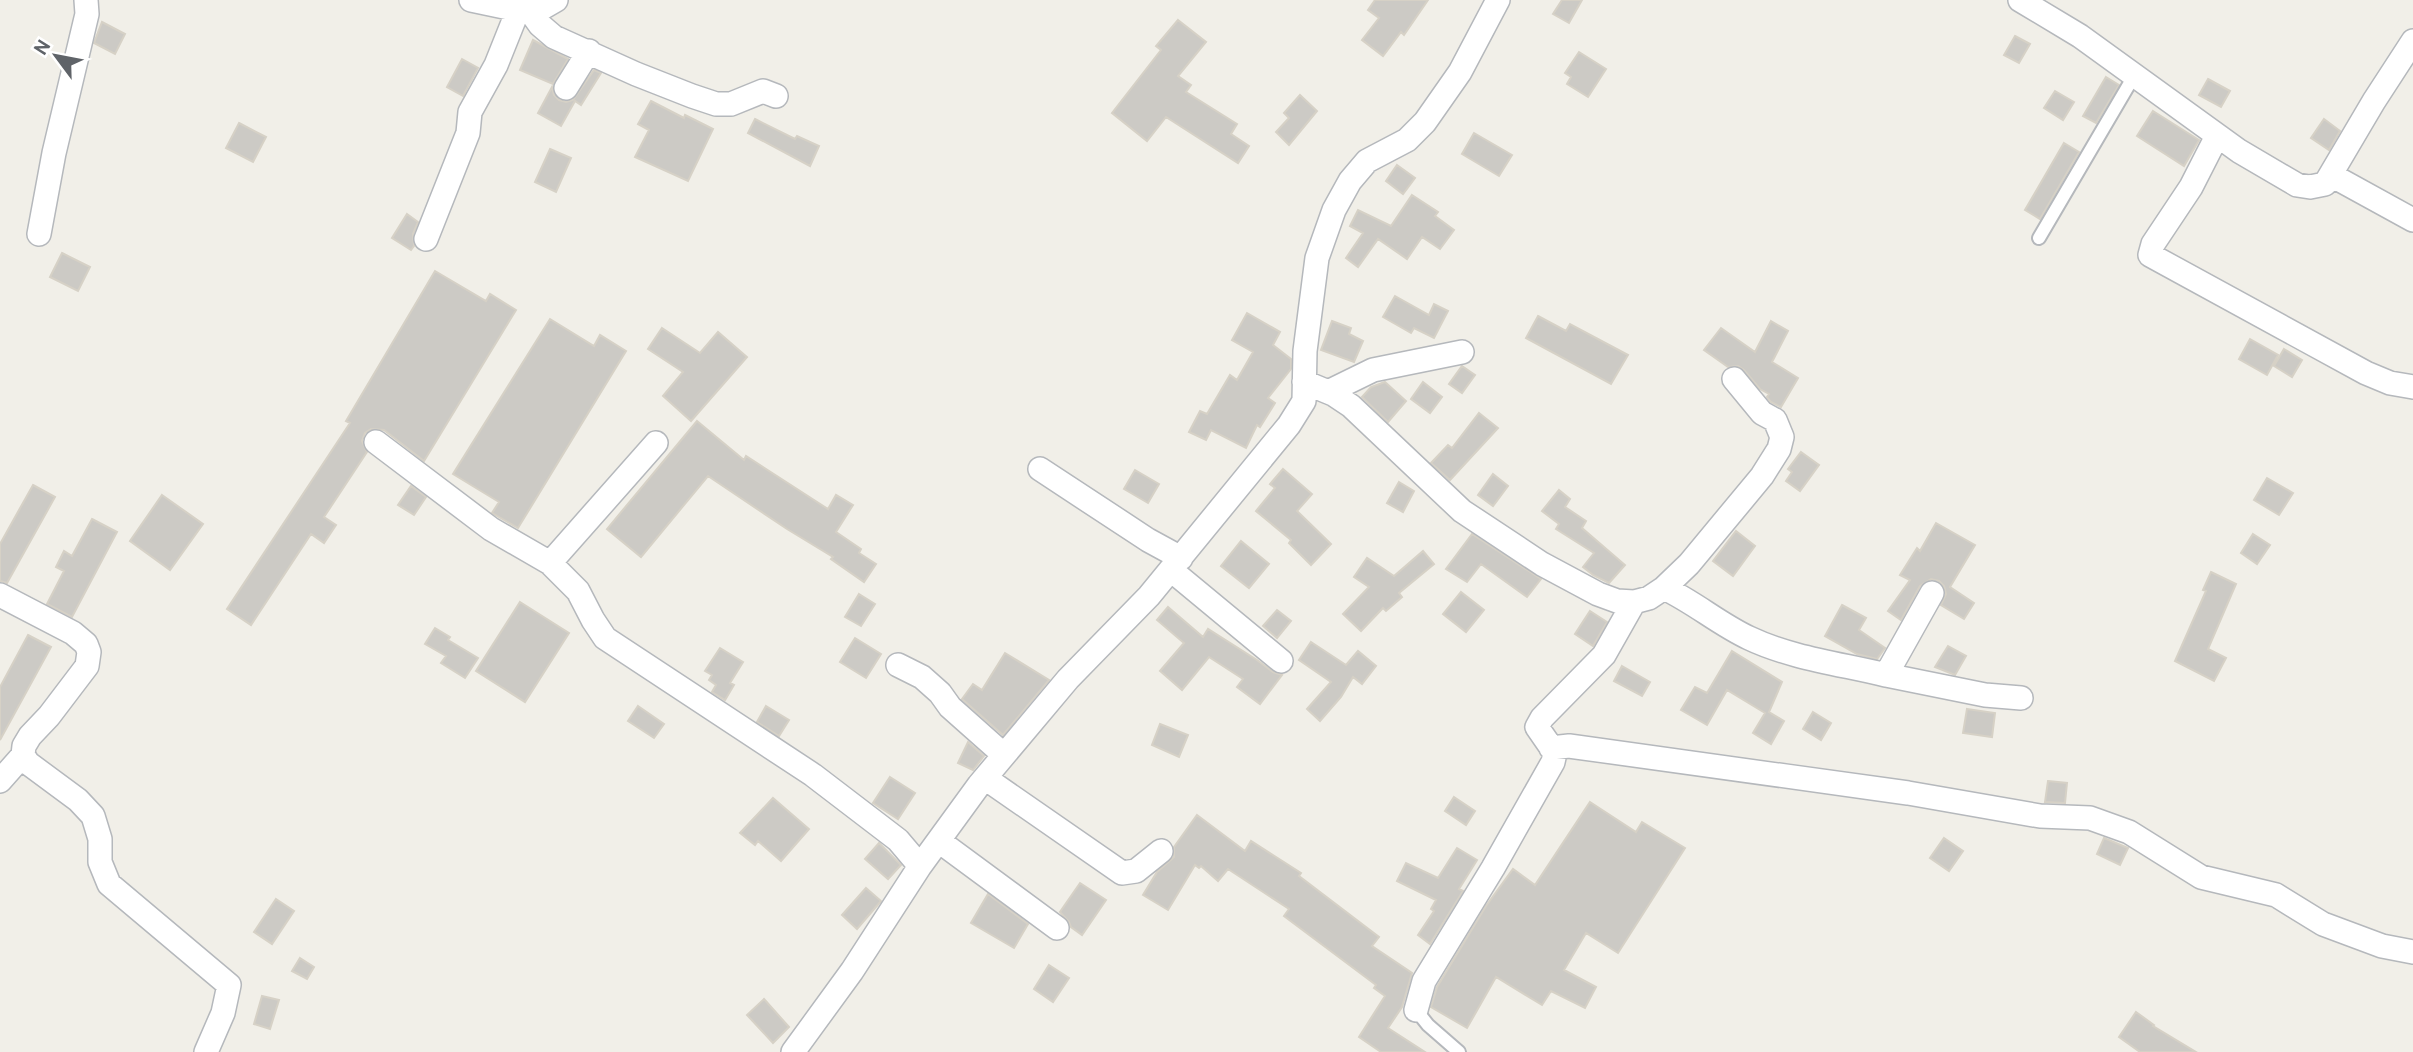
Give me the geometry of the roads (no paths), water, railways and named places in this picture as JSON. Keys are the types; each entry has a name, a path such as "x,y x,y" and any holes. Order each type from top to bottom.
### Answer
{"street":[{"path":"39,234 56,141 87,14 86,0"},
{"path":"471,0 537,12 556,0"},
{"path":"793,1052 852,971 919,866 985,778 1068,678 1149,596 1289,425 1304,401 1305,351 1317,258 1334,210 1350,181 1367,161 1407,140 1425,122 1460,72 1497,0"},
{"path":"2020,0 2080,36 2217,136 2297,185 2310,187 2325,184 2413,41"},
{"path":"524,11 554,37 636,74 716,104 731,104 763,91 776,96"},
{"path":"426,239 468,134 470,112 524,11"},
{"path":"566,89 589,51"},
{"path":"2217,136 2190,187 2153,244 2150,255 2366,373 2390,383 2413,387"},
{"path":"2331,175 2413,220"},
{"path":"1328,392 1373,369 1462,352"},
{"path":"1304,383 1328,392 1351,406 1462,511 1542,564 1587,588 1617,601 1634,602 1649,598 1664,588 1689,564 1762,476 1779,449 1782,437 1775,420 1762,413 1734,379"},
{"path":"376,442 491,529 550,564 578,591 605,638 813,775 898,840 919,866"},
{"path":"550,564 656,443"},
{"path":"1040,469 1148,540 1281,661"},
{"path":"1664,588 1751,639 1826,662 1856,666 1886,675 1985,695 2021,698"},
{"path":"1886,675 1932,593"},
{"path":"0,595 73,634 86,644 89,652 87,666 49,716 30,736 24,746 23,755 0,781"},
{"path":"1416,1010 1424,981 1553,762 1555,753 1537,727 1542,718 1604,655 1634,602"},
{"path":"898,665 922,677 940,693 950,707 1004,755"},
{"path":"1551,748 1569,746 1908,793 2040,816 2090,818 2129,832 2202,877 2276,895 2323,924 2382,946 2413,952"},
{"path":"23,755 28,763 78,800 93,816 100,839 100,862 109,884 229,985 223,1013 206,1052"},
{"path":"985,778 1122,873 1136,871 1161,850"},
{"path":"939,841 1057,928"}],"lane":[{"path":"2039,238 2134,76"},
{"path":"1416,1010 1459,1052"}]}
